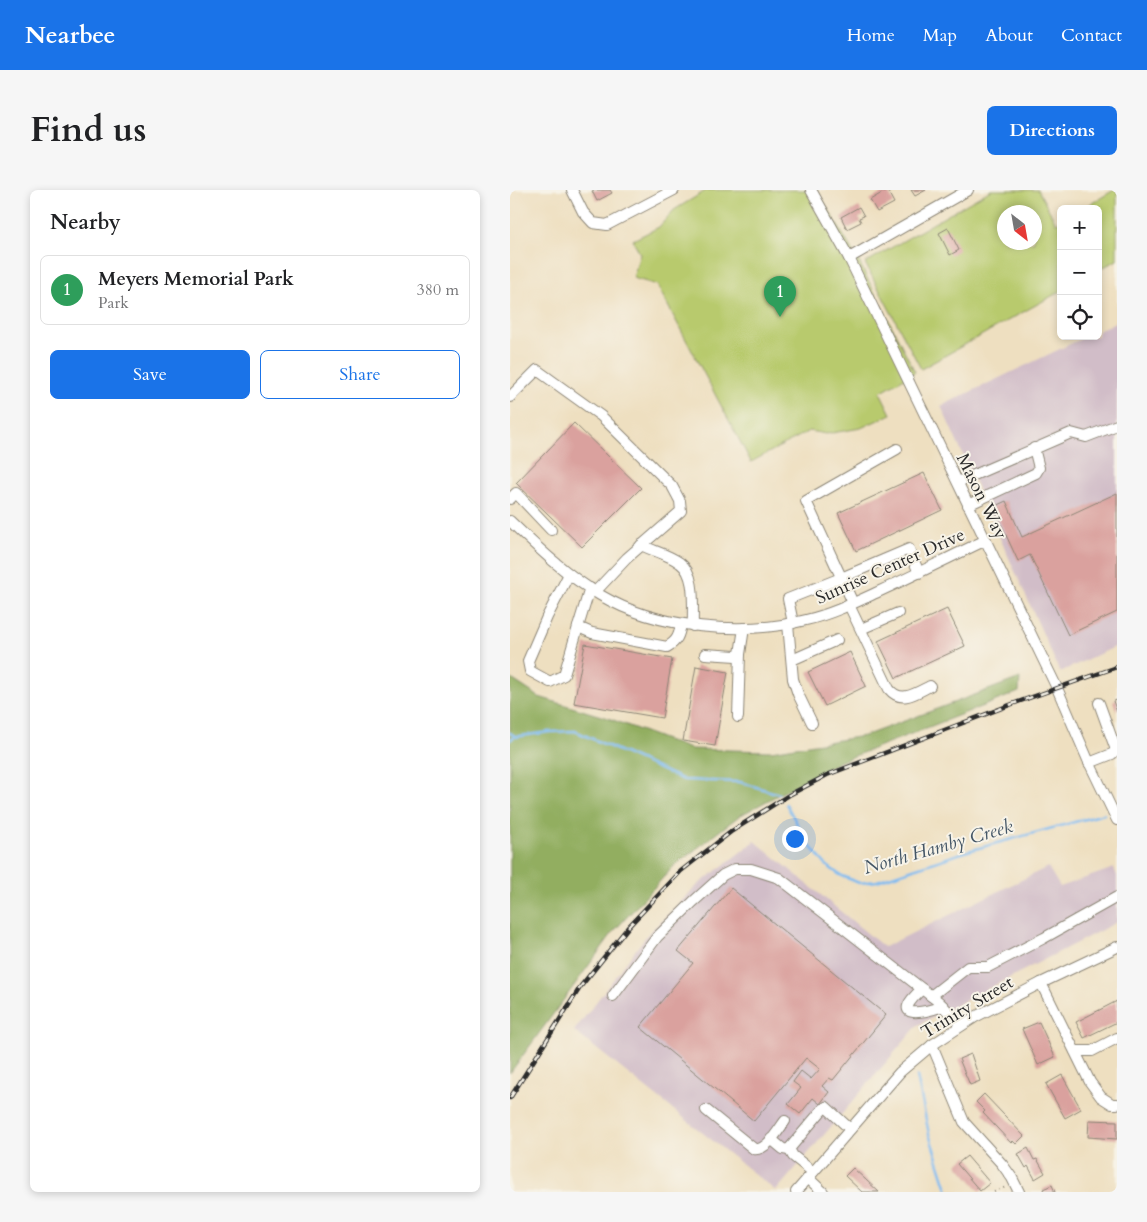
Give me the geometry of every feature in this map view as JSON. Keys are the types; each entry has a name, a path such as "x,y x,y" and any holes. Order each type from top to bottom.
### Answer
{"street":[{"path":"572,190 583,212 594,223 607,225 674,190"},
{"name":"Mason Way","path":"811,190 849,258 958,482 1057,688 1089,763 1117,820"},
{"path":"849,258 968,190"},
{"path":"510,398 537,370 600,416 672,486 680,501 681,511 592,590 578,627 564,675 550,682 530,671 528,661 547,617 569,574"},
{"path":"958,482 1071,432 1086,437 1117,425"},
{"path":"968,505 1036,473 1039,468 1034,448"},
{"path":"897,449 806,501 889,689 894,695 907,697 930,686"},
{"path":"510,499 516,493 551,530"},
{"name":"Sunrise Center Drive","path":"510,521 549,558 592,590 627,608 681,624 711,628 771,627 815,617 851,604 986,540"},
{"path":"641,546 680,562 687,569 692,590 693,626"},
{"path":"812,723 793,680 791,623 788,599 909,549 919,573"},
{"path":"861,629 898,613"},
{"path":"578,627 592,633 667,647 676,642 680,635 681,624"},
{"path":"738,717 740,654 744,628"},
{"path":"792,660 837,640"},
{"path":"705,654 736,656 740,654"},
{"path":"1089,763 1112,754 1116,750 1099,703"},
{"path":"613,996 657,938 694,901 723,875 735,869 751,869 779,878 931,996 961,1025"},
{"path":"931,996 968,967 988,967 1117,897"},
{"name":"Trinity Street","path":"796,1192 900,1072 932,1045 961,1025 1117,946"},
{"path":"1041,983 1090,1082 1101,1097 1112,1104 1117,1104"},
{"path":"922,989 910,1000 908,1009 919,1013 943,1006"},
{"path":"1075,1051 1092,1051 1117,1038"},
{"path":"932,1045 964,1122 1002,1164 1017,1187"},
{"path":"789,1150 826,1108 850,1129"},
{"path":"706,1110 754,1150 760,1150 785,1121"},
{"path":"771,1139 783,1149 789,1150 824,1192"}],"path":[{"path":"994,1192 1017,1187"}],"shaded area":[{"path":"1117,322 1117,646 1060,672 941,406 1079,340 1102,340 1102,329"},
{"path":"755,841 884,947 1048,867 1060,887 1114,868 1117,876 1117,922 918,1025 776,1191 574,1031 647,935 699,884"}],"green space":[{"path":"707,190 817,190 859,262 915,372 880,392 891,414 861,428 826,434 809,431 751,462 657,285 633,278 640,254 633,240 659,227 674,210"},
{"path":"991,190 1038,190 1057,223 1057,293 921,369 865,263"},
{"path":"1117,190 1117,260 1102,268 1102,205 1089,205"},
{"path":"510,678 539,697 608,718 690,749 771,751 864,736 1020,678 1019,692 839,762 739,816 674,866 614,931 510,1073"}],"building":[{"path":"610,190 612,193 597,201 592,191"},
{"path":"887,190 894,203 877,212 870,200"},
{"path":"911,190 926,190 915,196"},
{"path":"859,207 864,216 859,218 861,222 847,229 841,217"},
{"path":"948,228 959,250 950,255 939,233"},
{"path":"574,423 641,488 582,547 516,483"},
{"path":"924,473 942,510 856,551 838,513"},
{"path":"1117,493 1117,612 1068,635 1030,555 1018,561 993,507 1006,501 1022,537"},
{"path":"947,609 965,646 896,678 878,641"},
{"path":"585,644 672,659 662,718 574,703"},
{"path":"850,652 866,686 825,706 808,672"},
{"path":"696,666 728,672 715,746 683,741"},
{"path":"1117,700 1117,712 1113,701"},
{"path":"731,888 886,1015 833,1080 829,1078 822,1086 829,1092 820,1104 813,1098 800,1114 788,1104 801,1088 793,1082 801,1071 811,1079 820,1069 806,1058 754,1121 640,1027 693,963 678,951"},
{"path":"1117,1001 1117,1022 1084,1038 1076,1022"},
{"path":"1039,1022 1055,1057 1038,1065 1022,1029"},
{"path":"971,1054 980,1081 970,1085 959,1059"},
{"path":"1062,1075 1081,1109 1065,1118 1046,1084"},
{"path":"984,1094 1024,1136 1016,1144 1013,1141 1011,1143 983,1113 985,1111 976,1102"},
{"path":"1089,1120 1117,1121 1117,1139 1088,1137"},
{"path":"1028,1148 1034,1160 1037,1159 1045,1173 1035,1179 1028,1166 1026,1168 1018,1154"},
{"path":"967,1156 990,1183 980,1191 957,1164"},
{"path":"853,1168 879,1192 862,1192 845,1176"},
{"path":"1052,1185 1055,1192 1044,1192 1043,1189"}],"waterway":[{"name":"North Hamby Creek","path":"510,740 514,737 549,732 575,731 684,780 740,782 779,794"},
{"name":"North Hamby Creek","path":"510,733 517,737"},
{"name":"North Hamby Creek","path":"786,804 809,845 826,865 840,875 859,883 877,881 968,851 1104,814"},
{"path":"917,1076 929,1134 948,1192"}],"railway":[{"path":"510,1098 581,986 629,926 681,871 732,831 789,795 827,775 1015,703 1117,667"}],"place":[{"name":"Meyers Memorial Park","path":"780,317"}]}
